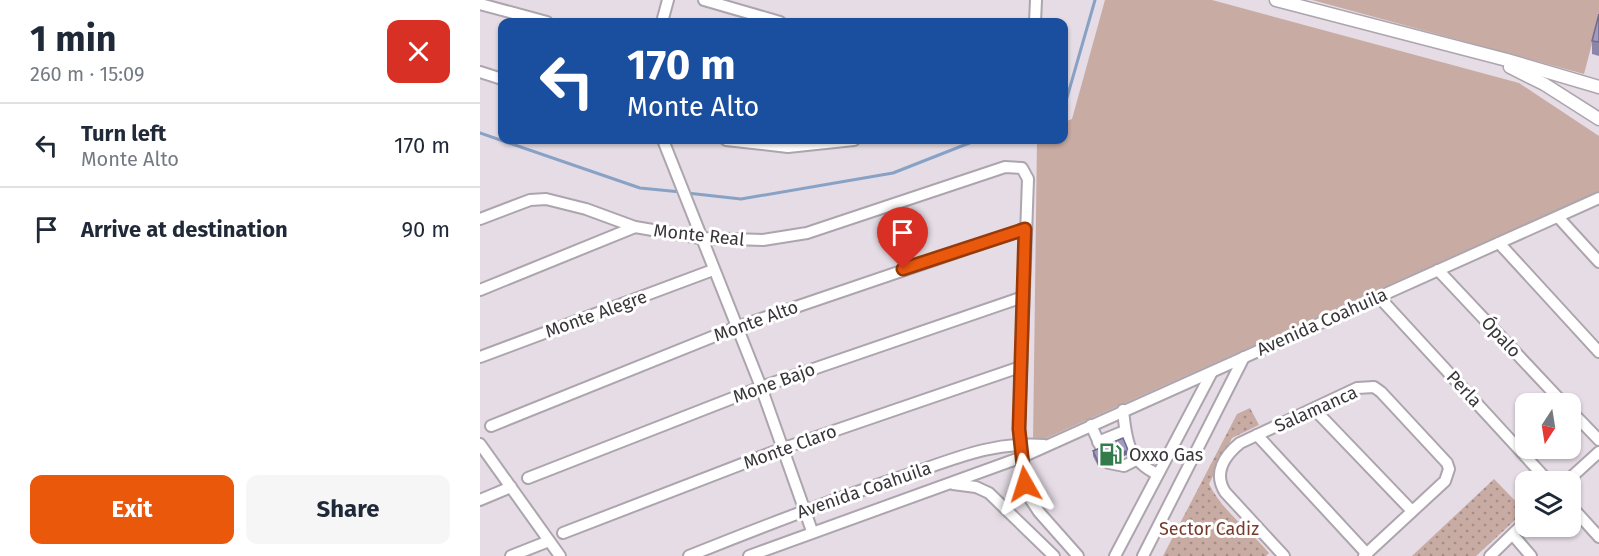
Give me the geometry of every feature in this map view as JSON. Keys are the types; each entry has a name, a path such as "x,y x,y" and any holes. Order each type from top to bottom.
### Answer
{"main road":[{"path":"1276,0 1598,86"},
{"path":"1473,51 1528,76 1599,119"}],"street":[{"path":"663,18 668,0"},
{"path":"704,0 766,18"},
{"path":"1035,18 1036,0"},
{"path":"480,4 532,18"},
{"path":"480,72 498,78"},
{"path":"665,144 761,387 812,531"},
{"path":"761,144 788,147 816,144"},
{"name":"Monte Real","path":"480,219 530,200 546,199 586,209 635,227 700,238 753,241 807,233 1005,167 1022,168 1028,179 1025,229"},
{"name":"Avenida Coahuila","path":"749,556 812,531 1022,457 1599,198"},
{"path":"1558,217 1599,262"},
{"path":"480,290 635,227"},
{"path":"1025,229 1020,367 1020,443 1025,484 1039,512 1078,556"},
{"name":"Monte Alto","path":"491,426 737,327 1025,229"},
{"path":"1499,243 1599,352"},
{"name":"Monte Alegre","path":"480,357 713,270"},
{"name":"Ópalo","path":"1438,270 1554,393"},
{"name":"Mone Bajo","path":"528,478 761,387 1023,297"},
{"name":"Perla","path":"1379,297 1539,471"},
{"path":"1143,556 1244,357"},
{"name":"Monte Claro","path":"563,533 782,448 1020,367"},
{"path":"1115,556 1212,372"},
{"name":"Salamanca","path":"1281,555 1220,484 1222,462 1229,452 1257,435 1315,410 1357,388 1374,387 1447,463 1449,469 1445,481 1365,555"},
{"path":"1123,410 1125,431 1136,460 1157,474"},
{"path":"1315,410 1412,511"},
{"path":"1581,421 1599,440"},
{"path":"1091,425 1101,447 1125,431"},
{"path":"1257,435 1365,555"},
{"name":"Avenida Coahuila","path":"689,556 803,510 988,448 1020,443 1044,446"},
{"path":"480,444 560,556"},
{"path":"1578,471 1599,452"},
{"path":"1109,463 1124,466 1136,460"},
{"path":"946,484 976,487 989,493 1054,556"},
{"path":"480,500 511,487"},
{"path":"1581,518 1599,537"},
{"path":"1490,556 1513,534 1532,556"},
{"path":"511,556 549,541"}],"green space":[{"path":"1105,0 1212,0 1519,83 1599,136 1599,191 1033,444 1037,144 1068,144 1068,120 1072,119"},
{"path":"1312,0 1599,0 1599,17 1584,74"},
{"name":"Sector Cadiz","path":"1250,408 1259,425 1232,438 1209,484 1221,503 1269,553 1266,556 1163,556 1237,414"},
{"path":"1494,479 1515,501 1515,520 1476,556 1412,556"}],"building":[{"path":"1599,14 1599,42 1592,41"},
{"name":"Oxxo Gas","path":"1123,438 1128,450 1099,464 1093,451"}],"waterway":[{"path":"1068,94 1095,0"},
{"path":"480,133 498,139"},
{"path":"512,144 640,188 681,192"},
{"path":"687,193 741,199 893,173 967,144"}],"place":[{"name":"Oxxo Gas","path":"1111,455"}],"route":[{"path":"903,269 1025,229 1019,429 1025,484"}]}
